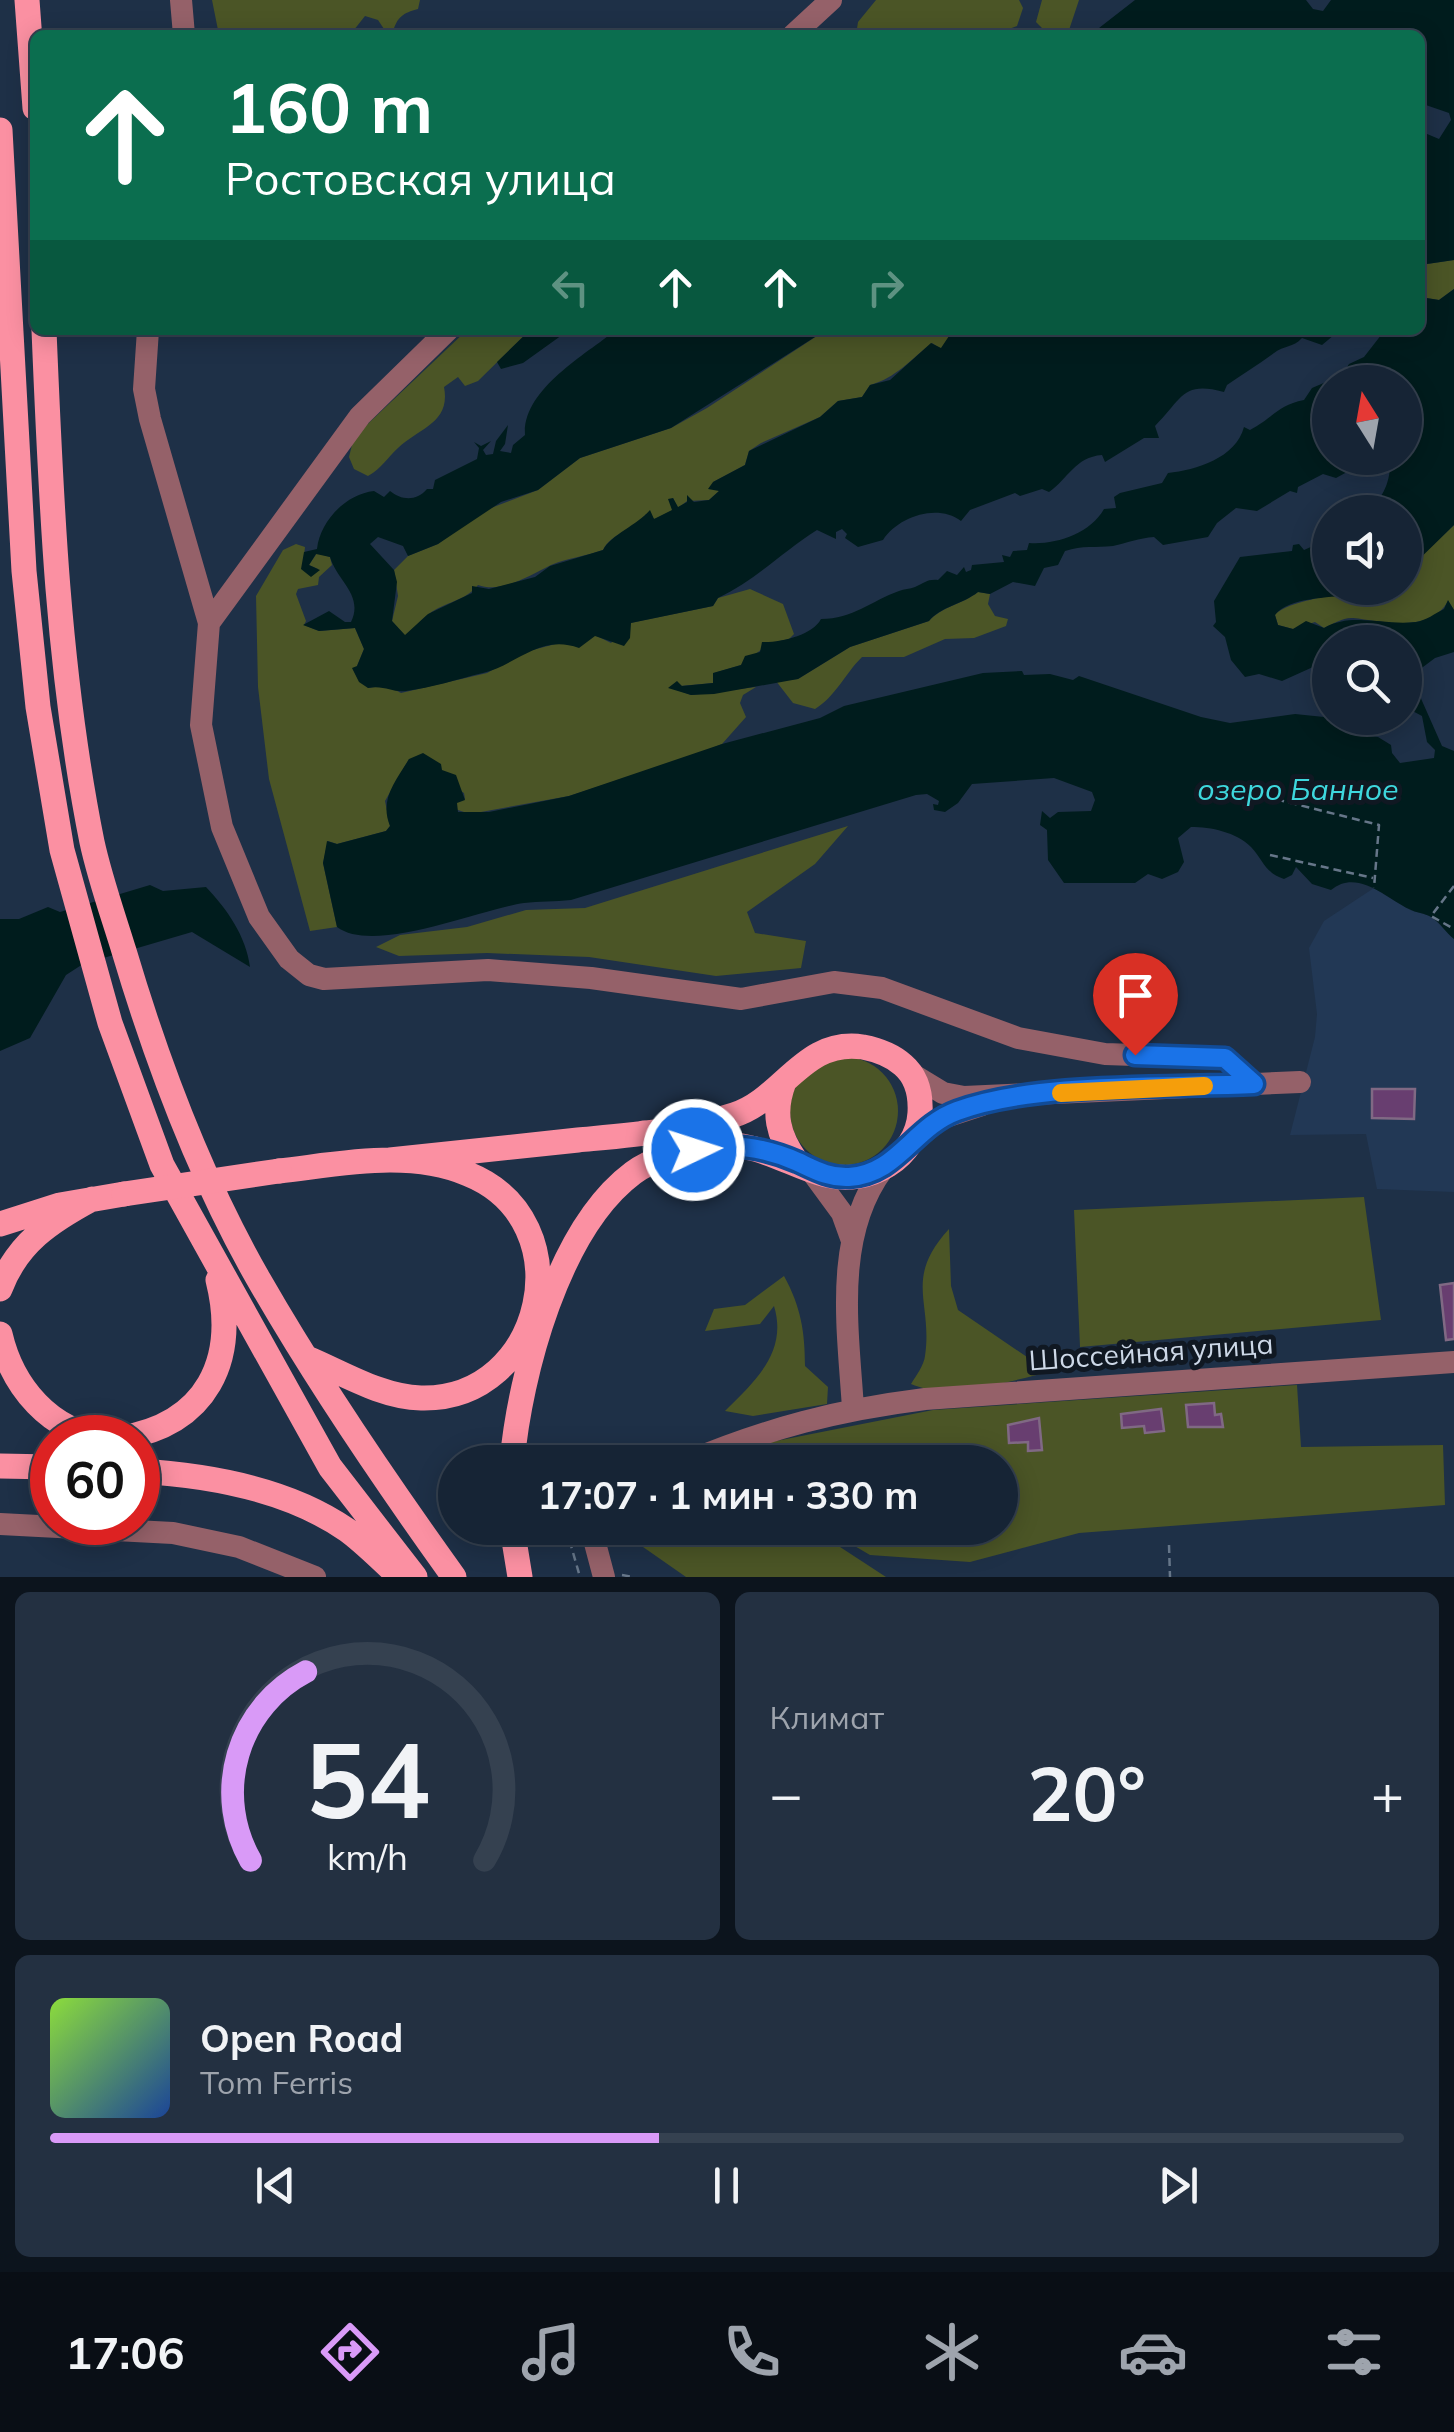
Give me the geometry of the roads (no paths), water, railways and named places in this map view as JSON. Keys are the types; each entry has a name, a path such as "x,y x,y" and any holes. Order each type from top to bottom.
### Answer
{"main road":[{"path":"27,0 30,40"},
{"path":"0,130 24,571 38,707 62,850 110,1022 162,1165 330,1467 414,1577"},
{"path":"44,335 56,581 93,845 142,1013 184,1122 257,1278 336,1408 454,1577"},
{"path":"0,1224 92,1199 279,1170 643,1134 734,1115 766,1099 815,1054 857,1046 882,1051 915,1076 921,1102 919,1123 911,1142 883,1169 847,1177 727,1143 643,1134"},
{"path":"784,1082 776,1102 776,1118 803,1165"},
{"path":"514,1445 517,1412 533,1354 565,1265 600,1204 633,1172 662,1158 727,1143"},
{"path":"307,1358 383,1392 424,1398 444,1396 461,1392 497,1370 519,1345 533,1319 540,1288 538,1262 531,1236 516,1210 494,1188 470,1174 438,1165 390,1160"},
{"path":"0,1288 14,1259 40,1230 92,1199"},
{"path":"160,1427 178,1418 208,1386 219,1366 227,1327 210,1246"},
{"path":"0,1334 12,1371 34,1402 50,1415"},
{"path":"0,1466 30,1467"},
{"path":"160,1474 240,1485 296,1503 346,1529 400,1577"},
{"path":"515,1545 520,1577"}],"street":[{"path":"181,0 184,30"},
{"path":"798,30 831,0"},
{"path":"148,335 144,389 210,623 201,725 222,827 259,917 288,959 309,975 324,978 488,970 591,978 741,998 834,982 882,988 1018,1038 1105,1054 1225,1058 1254,1084"},
{"path":"210,623 360,416 443,335"},
{"path":"915,1076 943,1093 1020,1096 1300,1082"},
{"path":"911,1142 928,1126 958,1110 1020,1096"},
{"path":"803,1165 842,1213 851,1238"},
{"path":"853,1408 848,1326 851,1238 858,1211 883,1169"},
{"name":"Шоссейная улица","path":"733,1445 800,1420 853,1408 1083,1387 1454,1362"},
{"path":"0,1524 174,1533 239,1547 315,1577"},
{"path":"596,1545 604,1577"}],"water":[{"path":"1135,0 1306,0 1313,9 1323,11 1331,0 1454,0 1454,260 1425,264 1425,133 1439,139 1451,120 1449,113 1425,105 1425,30 1096,30"},
{"path":"1454,289 1454,525 1422,556 1422,495 1381,495 1389,475 1422,475 1422,365 1348,365 1364,357 1381,335 1425,335 1425,298 1439,300"},
{"path":"525,335 562,335 523,363 501,369 497,362"},
{"path":"609,335 818,335 671,428 580,458 538,490 501,502 438,544 408,556 403,546 378,537 370,544 394,570 397,582 392,621 405,635 428,614 472,593 472,586 489,589 535,577 550,566 603,550 650,510 654,519 672,510 668,499 673,498 678,507 687,502 687,495 694,502 709,500 719,491 708,489 713,482 745,465 749,451 820,417 838,401 862,397 870,385 890,380 931,343 941,348 950,335 1334,335 1322,345 1302,338 1278,350 1227,385 1224,392 1199,389 1184,394 1155,426 1159,438 1144,438 1105,462 1102,455 1085,460 1049,492 1042,489 1020,496 1015,493 970,510 961,521 941,513 919,515 898,525 883,540 858,547 845,538 847,534 842,529 836,532 836,539 817,530 718,598 713,606 631,623 630,638 624,646 595,636 579,648 565,644 540,647 495,669 435,686 406,691 368,688 359,682 352,668 357,666 364,649 355,628 319,631 303,625 329,611 351,622 354,612 352,596 330,557 316,554 309,565 320,570 311,577 301,569 304,552 317,549 323,529 344,503 374,491 384,497 390,491 413,498 433,489 435,480 477,459 479,448 474,442 481,446 491,441 483,450 486,455 493,454 496,441 508,425 500,451 511,453 513,445 525,435 534,403 573,362"},
{"path":"1312,388 1312,475 1321,475 1298,487 1297,493 1290,491 1257,511 1236,508 1217,523 1208,537 1163,545 1154,537 1065,551 1058,565 1044,568 1035,586 1013,582 990,594 978,592 929,621 850,647 798,679 714,694 691,695 668,688 677,681 682,686 713,683 713,673 741,665 745,656 760,652 762,642 795,637 821,619 852,613 899,591 938,580 947,571 957,575 964,567 966,572 972,565 1004,562 1002,555 1010,557 1013,551 1027,550 1029,543 1060,540 1081,531 1104,509 1116,508 1114,497 1120,493 1162,483 1168,473 1213,460 1233,447 1244,427 1250,430 1304,400"},
{"name":"озеро Банное","path":"1299,544 1304,550 1312,546 1312,599 1290,605 1275,615 1278,625 1293,629 1306,621 1316,625 1312,625 1312,667 1282,681 1259,674 1245,677 1231,660 1225,637 1213,626 1214,601 1240,557 1292,551 1293,545"},
{"name":"озеро Банное","path":"1448,600 1454,610 1454,652 1435,658 1422,668 1422,625 1331,625 1357,620 1416,622 1444,609"},
{"name":"озеро Банное","path":"1022,671 1024,675 1050,674 1073,680 1079,676 1230,723 1295,714 1312,716 1312,735 1378,737 1391,745 1400,763 1434,758 1435,750 1427,742 1422,701 1442,746 1454,751 1454,939 1431,917 1361,883 1341,884 1331,890 1312,884 1296,867 1284,879 1277,876 1245,842 1207,828 1191,827 1178,838 1184,862 1178,872 1162,879 1148,874 1135,883 1064,883 1048,860 1047,830 1040,825 1042,811 1050,818 1058,812 1091,811 1095,800 1092,792 1054,778 972,784 958,803 945,812 934,810 933,804 938,805 939,801 927,794 916,795 571,900 524,903 428,928 376,936 337,927 323,863 327,841 337,844 386,831 390,826 390,791 409,759 423,753 441,764 442,770 456,775 465,800 457,803 458,812 489,812 569,796 722,744 820,718 844,706 983,673"},
{"path":"150,885 163,891 206,887 234,924 250,967 192,932 83,964 66,975 30,1038 0,1051 0,919 19,919 48,907 60,912"}]}
